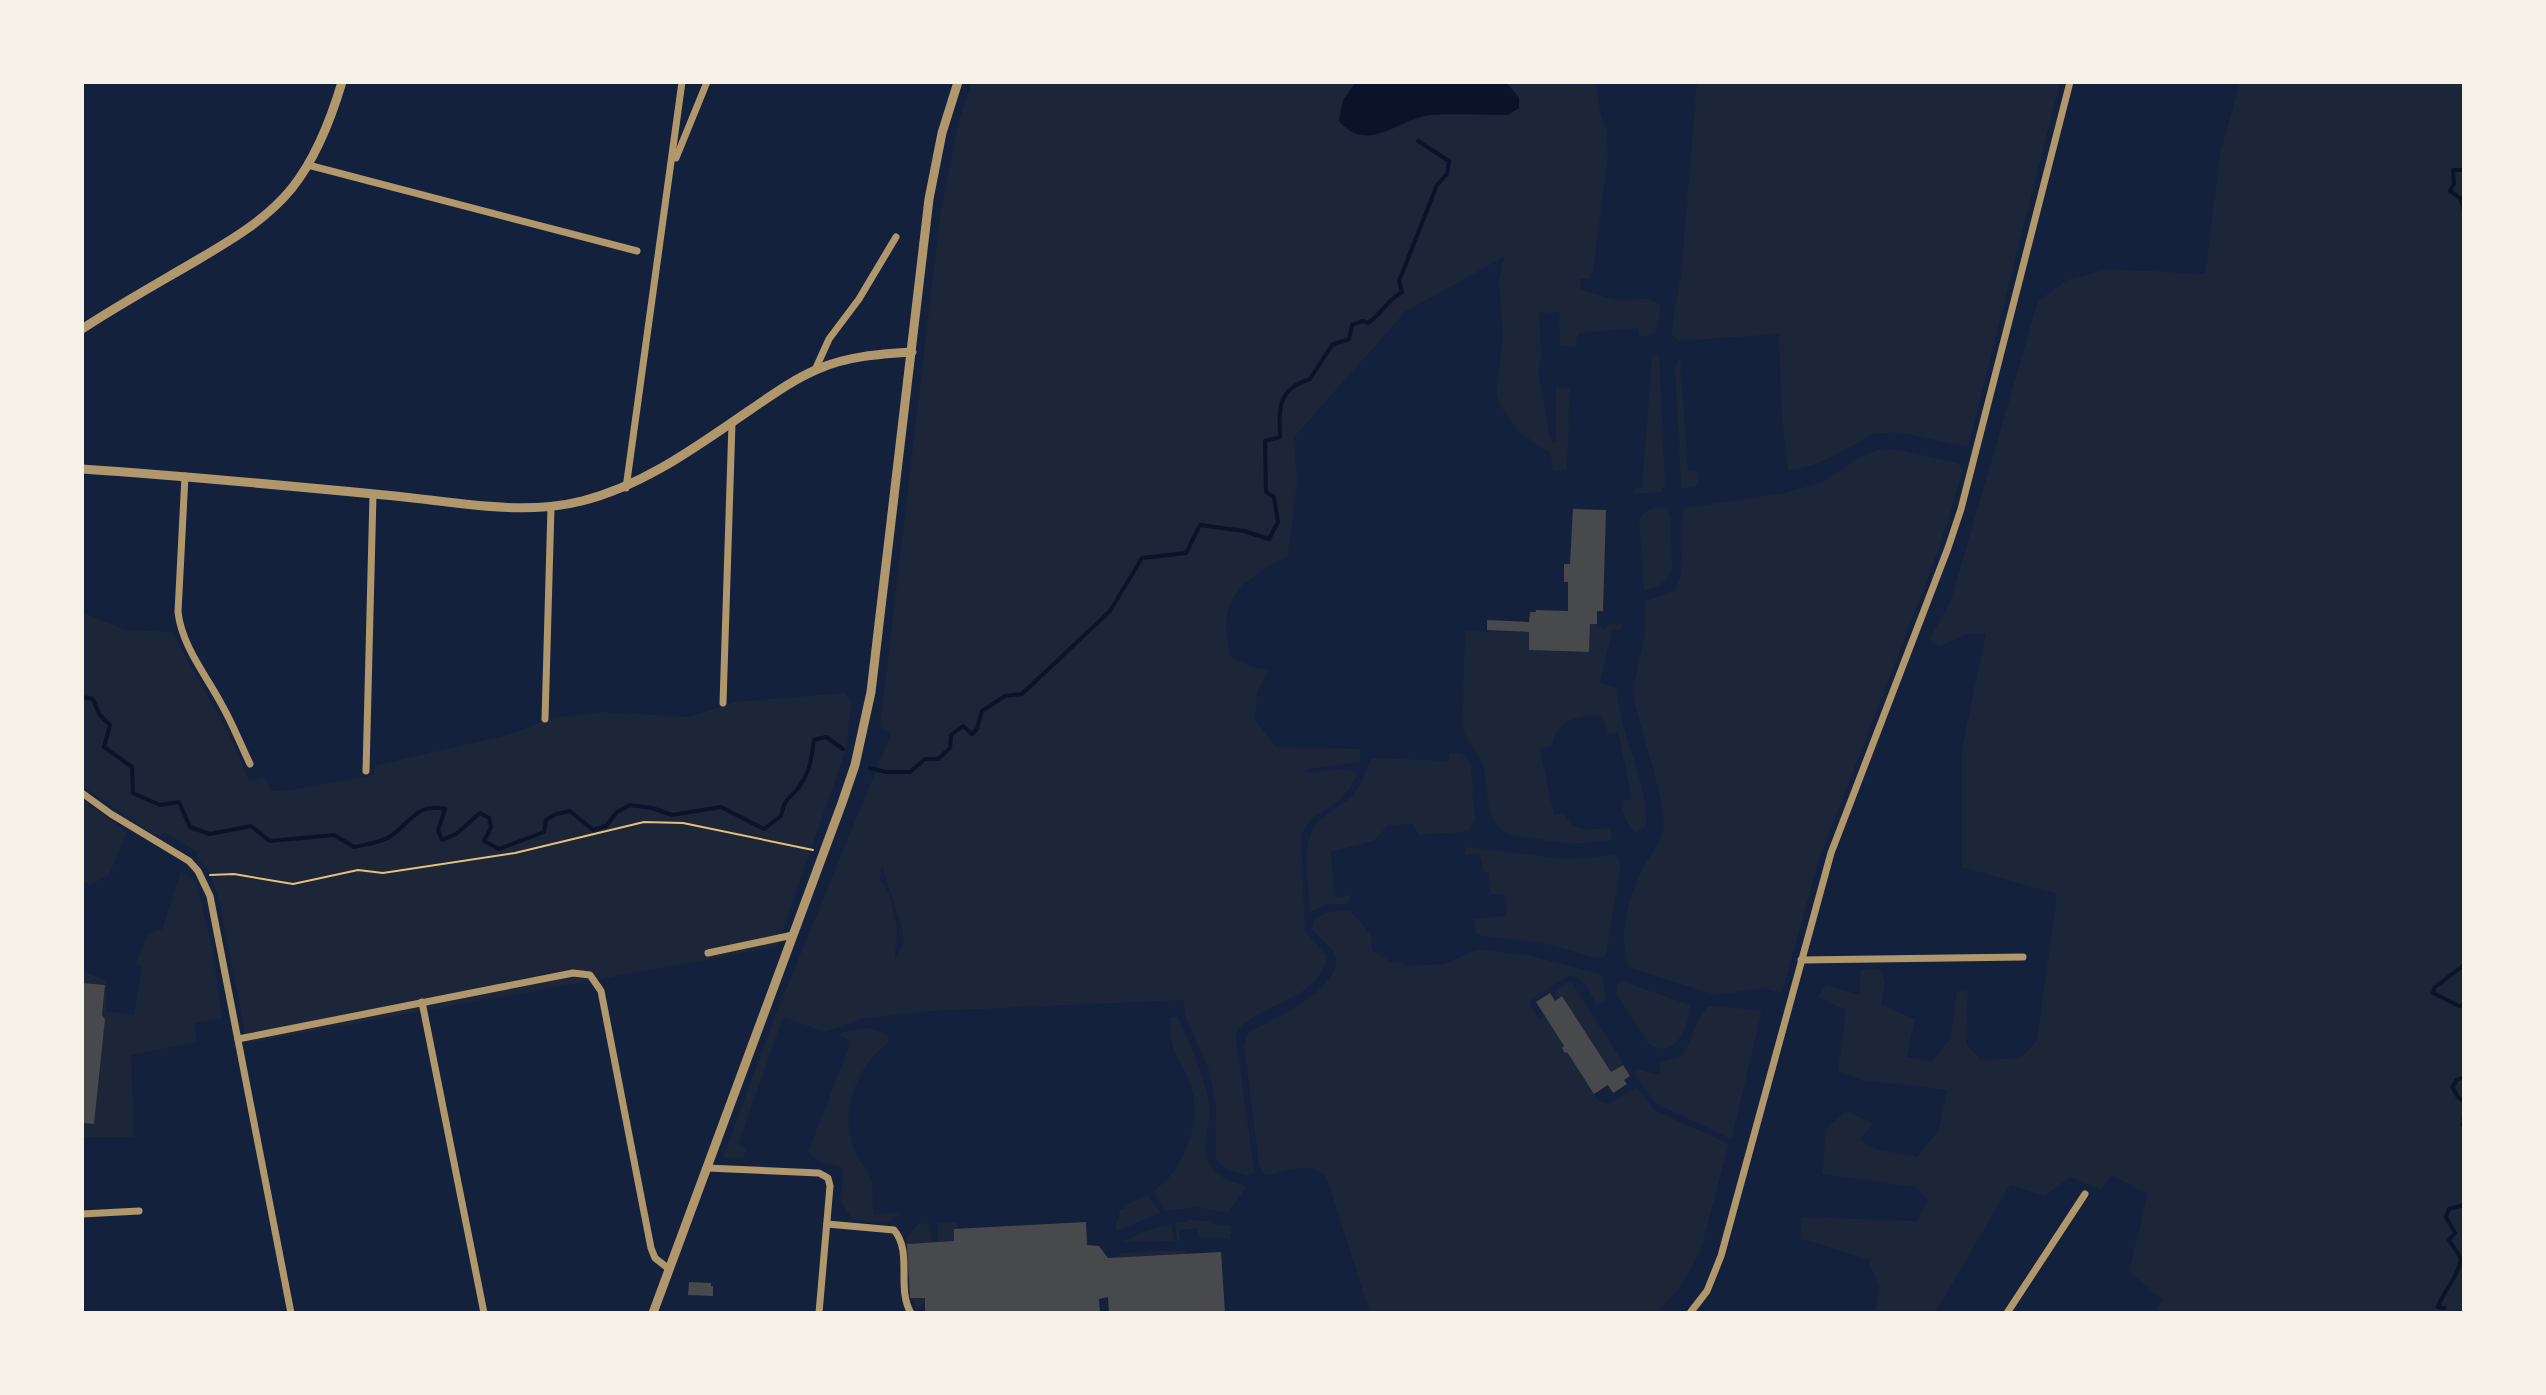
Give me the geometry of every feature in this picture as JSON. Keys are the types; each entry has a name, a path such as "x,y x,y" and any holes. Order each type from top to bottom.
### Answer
{"street":[{"path":"82,329 254,225 276,206 308,165 342,82"},
{"path":"626,488 682,82"},
{"path":"671,175 707,82"},
{"path":"653,1313 842,803 863,733 871,692 934,168 958,82"},
{"path":"1690,1313 1707,1291 1721,1256 1839,829 1939,574 1961,509 2070,82"},
{"path":"308,165 637,251"},
{"path":"815,370 829,339 859,299 896,237"},
{"path":"82,469 493,505 551,507 626,488 679,458 815,370 859,357 912,352"},
{"path":"723,703 732,423"},
{"path":"185,476 178,612 180,627 250,764"},
{"path":"366,771 373,494"},
{"path":"545,719 551,507"},
{"path":"82,793 124,823 189,861 201,876 210,896 291,1313"},
{"path":"708,953 793,935"},
{"path":"1801,960 2023,957"},
{"path":"238,1039 573,973 590,975 601,991 651,1248 655,1258 669,1269"},
{"path":"422,1002 484,1313"},
{"path":"707,1168 824,1175 830,1186 819,1313"},
{"path":"2007,1313 2085,1194"},
{"path":"82,1214 139,1211"},
{"path":"827,1224 894,1230 902,1240 906,1302 911,1313"}],"path":[{"path":"201,876 234,874 293,884 358,870 383,873 515,853 644,822 683,823 815,850"}],"shaded area":[{"path":"972,82 1356,82 1343,100 1339,121 1385,132 1427,115 1508,115 1519,98 1506,82 1595,82 1601,116 1607,130 1608,155 1593,271 1589,279 1580,279 1581,289 1618,300 1647,299 1661,307 1656,333 1640,337 1638,328 1578,333 1576,347 1560,346 1559,312 1539,313 1541,356 1538,370 1550,438 1556,443 1556,387 1570,389 1567,469 1553,472 1550,453 1519,432 1499,404 1496,392 1503,337 1499,281 1504,257 1406,311 1294,437 1297,482 1288,556 1257,574 1236,594 1226,621 1231,657 1251,667 1269,670 1257,692 1255,720 1276,747 1360,749 1360,762 1308,769 1303,773 1345,769 1358,774 1338,801 1311,820 1301,837 1305,931 1327,956 1322,971 1302,992 1260,1013 1237,1032 1254,1168 1248,1176 1221,1165 1216,1158 1216,1106 1208,1067 1185,1016 1183,1000 932,1011 860,1019 826,1032 783,1017 738,1145 746,1149 743,1159 723,1158 775,1016 891,734 880,726 940,216 959,121","holes":["882,866 903,931 903,944 895,958 897,928 889,894 880,880"]},
{"path":"1356,82 1506,82 1519,98 1519,108 1508,115 1419,117 1384,132 1361,135 1350,131 1339,121 1343,100"},
{"path":"1697,82 2060,82 1968,447 1897,432 1873,434 1832,457 1788,471 1782,420 1779,334 1678,341 1671,333 1681,274"},
{"path":"2240,82 2464,82 2464,1309 2438,1313 2154,1313 2162,1300 2129,1271 2148,1194 2112,1175 2101,1190 2071,1177 2044,1196 2010,1185 1935,1313 1875,1313 1879,1287 1868,1259 1802,1239 1800,1217 1917,1221 1928,1200 1915,1187 1822,1174 1826,1129 1845,1111 1874,1123 1860,1140 1875,1149 1917,1157 1939,1130 1947,1090 1861,1080 1838,1070 1846,1010 1818,997 1826,985 1859,995 1861,970 1881,970 1885,982 1881,1005 1915,1019 1907,1057 1932,1061 1950,1039 1957,992 1968,991 1966,1044 1981,1060 2021,1058 2037,1040 2057,894 1962,867 1962,748 1986,634 1967,634 1941,646 1929,640 1951,600 2038,301 2067,280 2109,269 2205,274 2220,154"},
{"path":"1659,354 1665,485 1661,492 1634,494 1633,489 1642,487 1652,357"},
{"path":"1680,357 1688,470 1697,471 1699,480 1696,487 1683,489 1675,367"},
{"path":"1881,449 1957,463 1963,469 1928,578 1819,859 1782,993 1764,988 1716,995 1630,968 1624,945 1629,904 1638,878 1663,830 1658,787 1635,705 1633,687 1645,636 1645,601 1674,592 1679,583 1685,508 1785,493 1823,482 1862,456"},
{"path":"1667,508 1671,520 1672,568 1662,584 1644,590 1639,521 1647,511"},
{"path":"82,612 125,630 172,632 230,736 249,781 265,777 271,791 375,775 374,766 511,734 552,718 600,712 689,717 735,702 845,693 852,702 845,752 777,947 247,1043 220,903 210,873 197,858 196,851 164,832 160,836 153,834 82,786"},
{"path":"1590,624 1604,629 1609,624 1623,624 1620,630 1612,631 1600,682 1616,688 1645,804 1645,827 1636,832 1624,814 1622,801 1632,799 1618,732 1608,734 1605,722 1599,716 1590,716 1568,721 1558,730 1552,746 1540,749 1554,815 1563,813 1583,829 1610,827 1612,840 1573,844 1513,836 1503,831 1491,815 1482,763 1463,730 1465,631 1529,632 1529,650 1589,652"},
{"path":"1450,753 1464,755 1471,766 1475,820 1469,829 1418,835 1413,824 1388,825 1373,841 1331,852 1335,897 1351,895 1347,904 1328,904 1310,912 1307,864 1313,828 1355,792 1371,758 1449,761"},
{"path":"82,799 127,832 109,875 90,885 82,880"},
{"path":"1465,847 1568,859 1613,855 1618,858 1621,865 1606,954 1596,958 1544,943 1476,933 1473,919 1507,916 1505,894 1490,894 1489,873 1484,872 1479,853 1465,855"},
{"path":"181,871 196,882 213,951 222,1019 194,1023 197,1042 131,1055 134,1137 82,1137 82,1123 94,1123 105,1019 102,1015 105,985 82,983 82,971 107,981 106,1011 134,1015 142,967 136,963 148,934 162,929"},
{"path":"1351,911 1371,935 1372,950 1404,966 1444,964 1483,950 1528,955 1600,974 1606,1000 1597,1005 1583,982 1569,976 1530,1000 1539,1020 1545,1016 1564,1046 1565,1053 1598,1101 1609,1104 1637,1087 1654,1110 1729,1144 1700,1252 1679,1289 1656,1313 1370,1313 1327,1179 1314,1169 1306,1168 1265,1176 1259,1165 1244,1046 1248,1033 1302,1003 1327,981 1334,970 1336,958 1312,929 1314,920 1326,913"},
{"path":"1571,981 1623,1063 1611,1072 1563,997 1558,999 1554,992"},
{"path":"1621,981 1690,1005 1686,1027 1676,1043 1659,1049 1648,1043 1616,993 1617,984"},
{"path":"1709,1006 1762,1010 1732,1137 1729,1138 1655,1103 1634,1073 1637,1069 1659,1075 1660,1062 1680,1057"},
{"path":"1170,1017 1178,1017 1204,1082 1209,1104 1206,1151 1210,1165 1222,1177 1246,1187 1229,1213 1196,1207 1166,1211 1153,1191 1175,1170 1181,1159 1191,1134 1194,1115 1191,1086 1173,1046"},
{"path":"868,1028 883,1032 888,1036 888,1043 859,1077 849,1119 854,1149 872,1182 873,1214 899,1213 890,1220 878,1223 852,1219 841,1202 843,1170 837,1165 823,1164 808,1152 851,1042 840,1035 842,1032"},
{"path":"1148,1195 1160,1213 1116,1231 1119,1209"},
{"path":"1188,1220 1232,1226 1230,1238 1203,1239 1199,1236 1198,1228 1179,1230 1180,1241 1177,1241 1175,1222"},
{"path":"957,1222 959,1229 954,1241 938,1242 938,1223"},
{"path":"929,1223 932,1243 907,1244 925,1298 918,1309 908,1296 905,1241 918,1224"},
{"path":"1172,1224 1174,1241 1121,1242 1154,1228"},
{"path":"1184,1250 1187,1254 1118,1257 1120,1253"}],"building":[{"path":"1573,509 1606,510 1603,611 1597,611 1597,624 1590,624 1589,652 1529,650 1529,632 1487,630 1487,620 1529,622 1530,612 1536,610 1568,611 1568,582 1564,582 1564,564 1570,564"},
{"path":"82,983 105,985 102,1015 105,1019 94,1124 82,1123"},
{"path":"1550,993 1555,1001 1562,996 1611,1072 1623,1065 1630,1076 1624,1080 1627,1084 1613,1093 1608,1085 1594,1094 1565,1053 1564,1046 1536,1002"},
{"path":"1086,1222 1087,1245 1099,1246 1108,1258 1221,1252 1225,1313 1109,1313 1108,1297 1099,1299 1100,1313 925,1313 925,1298 910,1298 907,1244 954,1241 954,1229"},
{"path":"689,1282 711,1283 713,1296 688,1295"}],"waterway":[{"path":"870,768 910,772 925,759 938,759 950,748 951,735 963,726 972,734 977,729 982,711 1005,696 1022,694 1110,611 1142,558 1186,553 1200,525 1244,531 1269,539 1278,522 1274,497 1266,492 1265,441 1280,437 1283,400 1292,388 1310,379 1332,345 1349,339 1352,325 1363,321 1368,323 1402,292 1399,281 1437,185 1447,174 1449,161 1418,141"},
{"path":"2464,170 2453,170 2454,184 2450,191 2460,198 2464,210"},
{"path":"82,697 93,699 99,714 110,725 104,747 132,767 133,793 160,805 179,802 190,827 210,834 251,826 270,841 334,835 354,847 387,838 421,811 436,808 445,809 438,830 442,840 456,834 480,813 489,818 491,827 484,841 499,849 544,832 546,820 556,814 570,811 593,830 606,826 617,812 630,805 672,815 721,807 764,829 781,816 787,800 804,779 814,740 826,737 843,749"},
{"path":"2464,965 2435,987 2433,993 2459,1006 2464,1005"},
{"path":"2464,1077 2452,1087 2464,1102"},
{"path":"2464,1117 2464,1126"},
{"path":"2444,1308 2438,1307 2461,1258 2449,1240 2455,1233 2446,1217 2449,1209 2464,1205"}]}
